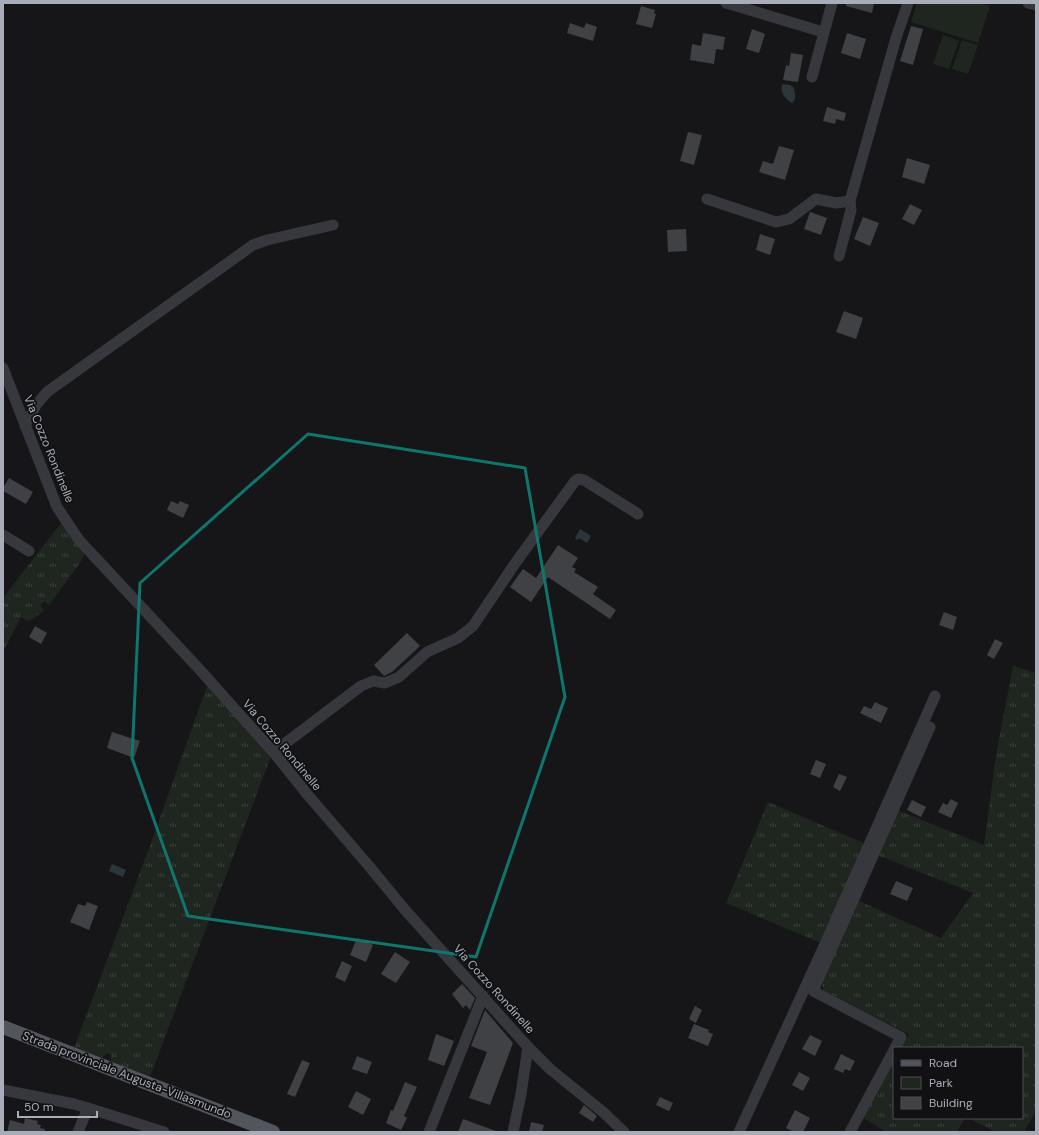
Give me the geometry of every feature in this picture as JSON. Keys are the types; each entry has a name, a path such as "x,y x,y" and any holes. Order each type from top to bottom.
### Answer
{"main road":[{"name":"Strada provinciale Augusta-Villasmundo","path":"3,1028 273,1132"}],"street":[{"path":"726,3 824,32"},
{"path":"812,77 832,3"},
{"path":"839,256 851,210 850,201 896,38 908,3"},
{"path":"1028,3 1036,5"},
{"path":"707,199 776,222 789,219 816,199 836,203 850,201"},
{"path":"25,426 36,405 47,392 253,245 267,240 333,225"},
{"name":"Via Cozzo Rondinelle","path":"3,368 57,507 79,540 201,671 275,754 406,911 528,1047 521,1094 513,1132"},
{"path":"275,754 283,745 361,686 373,681 385,683 395,680 427,652 458,638 465,633 472,626 516,562 575,481 578,479 584,480 638,514"},
{"path":"3,535 29,551"},
{"path":"739,1132 825,944 935,696"},
{"path":"895,1047 901,1037 813,991 930,727"},
{"path":"429,1132 483,996"},
{"path":"528,1047 550,1069 603,1112 624,1132"},
{"path":"853,1127 893,1051"},
{"path":"3,1090 74,1104 164,1132"},
{"path":"78,1132 88,1108"}],"highlighted area":[{"path":"308,434 525,468 565,697 476,957 188,916 132,758 140,583"}],"green space":[{"path":"917,3 980,3 990,6 978,43 911,22"},
{"path":"943,35 959,41 949,69 933,64"},
{"path":"962,40 978,45 968,74 952,69"},
{"path":"61,523 85,553 80,563 49,605 44,601 40,606 44,610 36,617 27,621 21,617 3,652 3,598"},
{"path":"1013,666 1036,673 1036,1111 1024,1132 996,1132 970,1119 1023,1119 1023,1047 902,1047 909,1034 823,990 822,981 857,900 941,938 973,893 877,855 897,810 984,845 996,755"},
{"path":"207,686 271,756 150,1077 111,1062 111,1055 107,1053 102,1058 74,1048 148,851"},
{"path":"768,802 866,844 821,943 726,903"},
{"path":"893,1063 893,1119 964,1119 957,1132 887,1132 863,1118"}],"shaded area":[{"path":"782,84 790,85 794,88 795,98 792,103 787,100 784,95"},
{"path":"580,529 591,536 587,543 579,538 578,540 575,538"},
{"path":"112,864 126,870 123,877 109,871"}],"building":[{"path":"846,3 874,3 872,13 846,6"},
{"path":"641,6 655,10 654,14 656,14 652,28 636,24"},
{"path":"570,23 584,28 586,23 597,27 593,41 567,33"},
{"path":"911,26 923,29 913,65 900,61"},
{"path":"752,29 765,34 759,53 746,49"},
{"path":"703,33 725,37 723,50 716,49 714,64 690,60 692,44 701,46"},
{"path":"847,33 866,39 860,59 841,53"},
{"path":"791,53 803,55 798,82 783,80 786,65 789,66"},
{"path":"827,107 846,113 844,121 836,119 835,124 823,121"},
{"path":"688,132 702,135 694,165 680,161"},
{"path":"779,146 794,150 785,180 759,172 763,161 773,164"},
{"path":"907,158 930,165 924,184 902,177"},
{"path":"910,204 922,210 914,225 902,219"},
{"path":"810,212 827,218 821,235 804,229"},
{"path":"863,217 879,223 870,246 854,239"},
{"path":"686,229 687,251 668,252 667,230"},
{"path":"760,234 775,239 770,255 756,250"},
{"path":"844,311 863,318 856,339 836,332"},
{"path":"9,478 33,492 26,504 3,491 3,488"},
{"path":"171,501 178,504 180,501 189,505 183,518 167,510"},
{"path":"558,545 578,558 572,567 576,569 574,572 598,587 593,594 616,610 610,619 548,577 531,602 510,587 523,569 536,578"},
{"path":"944,612 957,617 953,630 939,625"},
{"path":"35,626 47,633 41,644 29,637"},
{"path":"407,633 420,646 392,672 384,676 374,665"},
{"path":"995,639 1003,643 994,659 987,655"},
{"path":"875,702 888,708 881,723 860,713 864,706 871,709"},
{"path":"112,732 140,741 134,758 107,748"},
{"path":"816,760 826,764 820,778 810,774"},
{"path":"839,774 847,777 840,791 833,787"},
{"path":"951,799 958,803 951,818 938,812 943,803 947,805"},
{"path":"912,800 926,807 921,817 907,810"},
{"path":"896,881 913,888 907,901 890,894"},
{"path":"87,902 98,906 89,930 70,922 78,904 85,906"},
{"path":"357,938 373,945 366,962 350,955"},
{"path":"395,952 410,962 396,983 381,974"},
{"path":"342,961 352,966 345,982 335,977"},
{"path":"462,984 475,998 470,1010 466,1005 463,1008 452,994"},
{"path":"695,1006 702,1010 696,1023 689,1019"},
{"path":"485,1010 513,1043 490,1105 469,1098 487,1052 471,1046"},
{"path":"694,1024 709,1030 708,1032 713,1034 708,1046 688,1038"},
{"path":"436,1034 454,1041 444,1066 428,1060"},
{"path":"810,1035 822,1041 815,1056 802,1049"},
{"path":"841,1054 855,1061 850,1071 845,1069 843,1073 834,1069"},
{"path":"357,1056 372,1062 367,1074 352,1069"},
{"path":"302,1060 310,1063 295,1097 287,1094"},
{"path":"799,1072 810,1078 803,1091 792,1085"},
{"path":"405,1082 417,1087 404,1116 407,1118 401,1130 386,1123 391,1110 393,1111"},
{"path":"356,1091 371,1099 363,1115 348,1107"},
{"path":"660,1097 673,1103 669,1111 656,1105"},
{"path":"584,1105 597,1116 593,1122 579,1113"},
{"path":"795,1110 810,1118 803,1132 794,1132 786,1128"},
{"path":"25,1118 38,1121 37,1124 41,1125 40,1128 45,1129 44,1132 7,1132 10,1120 24,1124"},
{"path":"463,1119 496,1131 496,1132 458,1132"},
{"path":"531,1122 544,1125 542,1132 529,1132"}]}
